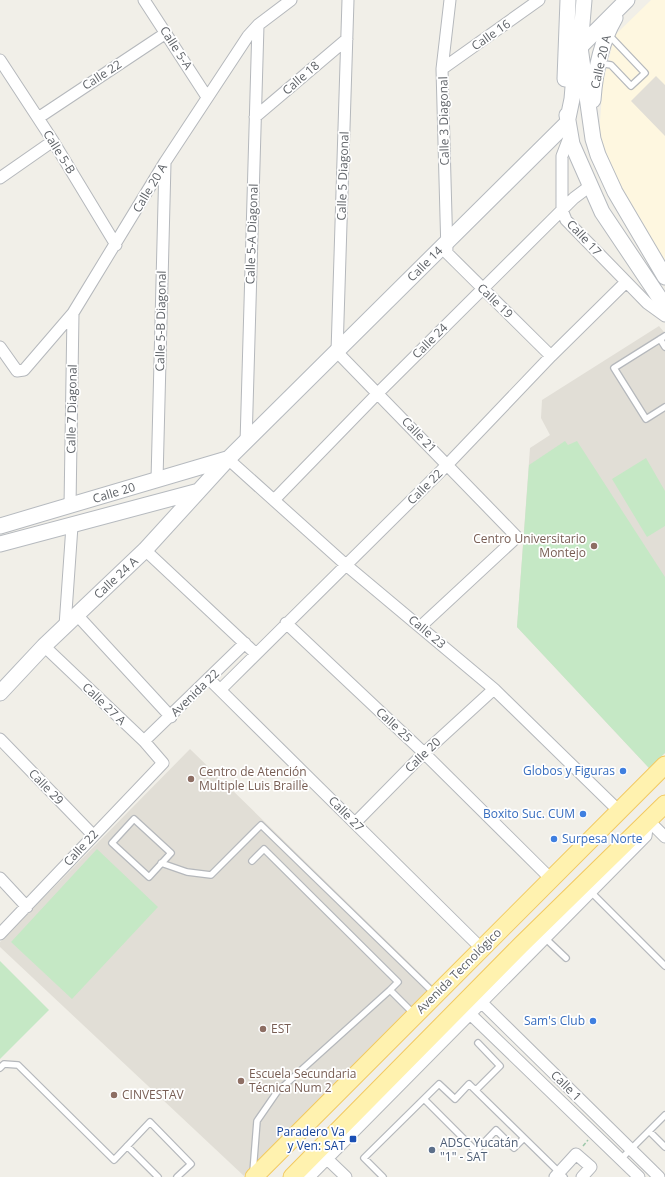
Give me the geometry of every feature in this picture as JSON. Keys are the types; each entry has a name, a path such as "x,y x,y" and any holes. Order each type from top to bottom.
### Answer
{"main road":[{"name":"Avenida Tecnológico","path":"253,1177 665,765"},
{"path":"494,973 541,936 649,821 664,808"},
{"path":"517,913 541,936"},
{"path":"292,1177 323,1154 472,1004 494,973 499,960 515,942 514,936 504,926"}],"street":[{"name":"Calle 5-A","path":"144,0 207,97"},
{"name":"Calle 20 A","path":"0,347 17,371 24,370 73,313 116,245 165,162 248,36 258,25 291,0"},
{"name":"Calle 5 Diagonal","path":"336,352 348,0"},
{"name":"Calle 3 Diagonal","path":"446,242 442,69 450,0"},
{"name":"Calle 16","path":"442,69 540,0"},
{"path":"568,0 565,69 569,129 590,186 602,212 665,306"},
{"path":"569,129 575,63 580,47 584,0"},
{"name":"Calle 20 A","path":"580,47 626,1"},
{"name":"Calle 20 A","path":"592,132 595,81 607,32 626,1"},
{"name":"Calle 5-A Diagonal","path":"246,443 258,25"},
{"name":"Calle 22","path":"38,118 166,33"},
{"name":"Calle 18","path":"256,117 347,39"},
{"path":"580,47 592,132 598,155 615,192 664,274 648,281"},
{"name":"Calle 5-B","path":"0,60 53,141 116,245"},
{"path":"569,129 583,128 592,132"},
{"name":"Calle 17","path":"569,129 562,156 562,210 566,220 647,303 665,316"},
{"name":"Calle 14","path":"228,459 246,443 446,242 569,129"},
{"path":"0,178 53,141"},
{"name":"Calle 5-B Diagonal","path":"157,480 165,162"},
{"name":"Calle 24","path":"274,500 482,288 562,210 590,186"},
{"name":"Calle 19","path":"446,242 447,253 551,356"},
{"name":"Calle 22","path":"220,690 255,653 447,465 551,356 626,282"},
{"name":"Calle 7 Diagonal","path":"70,506 73,313"},
{"name":"Calle 21","path":"336,352 378,393 517,537 420,627"},
{"name":"Calle 20","path":"0,526 228,459"},
{"name":"Calle 23","path":"228,459 346,565 494,689 619,811"},
{"name":"Calle 24 A","path":"0,693 44,646 145,550 228,459"},
{"name":"Calle 20","path":"0,544 199,491"},
{"path":"65,626 72,526"},
{"path":"145,550 255,653"},
{"path":"77,615 171,717"},
{"name":"Calle 25","path":"286,623 424,753 552,879"},
{"name":"Avenida 22","path":"144,742 245,643"},
{"name":"Calle 27 A","path":"44,646 144,742 163,763"},
{"name":"Calle 27","path":"209,679 482,949"},
{"name":"Calle 20","path":"355,823 424,753 494,689"},
{"name":"Calle 29","path":"0,739 93,835"},
{"name":"Calle 22","path":"0,934 28,907 93,835 163,763"},
{"path":"649,821 665,837"},
{"path":"0,878 28,907"},
{"path":"472,1004 541,936"},
{"name":"Calle 1","path":"472,1004 594,1134 639,1177"},
{"name":"Calle 1","path":"472,1004 659,1177"},
{"path":"309,1177 323,1154 346,1177"},
{"path":"559,1175 576,1154 590,1167 582,1177"}],"lane":[{"path":"599,63 611,65 631,86 645,72 607,32"},
{"path":"665,347 663,338 614,368 646,419 665,406"},
{"path":"134,819 171,853 161,863 149,877 112,843 134,819"},
{"path":"161,863 186,872 211,875 261,825 436,995"},
{"path":"252,861 264,849 398,982 277,1092 257,1121 253,1177"},
{"path":"587,888 665,966"},
{"path":"541,936 566,958"},
{"path":"390,990 415,1015"},
{"path":"476,1090 500,1066 478,1043"},
{"path":"0,1068 4,1064 18,1065 114,1160 150,1122 191,1164 180,1176"},
{"path":"383,1177 364,1158 439,1084 454,1099 469,1084 559,1175"},
{"path":"424,1099 476,1150 496,1130 514,1148 524,1138"},
{"path":"621,1159 665,1115"},
{"path":"649,1131 665,1147"},
{"path":"127,1146 158,1177"}],"path":[{"path":"576,1154 594,1134"}],"shaded area":[{"path":"651,0 665,0 665,261 619,186 599,134 603,82 615,35"},
{"path":"656,76 665,85 665,136 631,101"},
{"name":"Centro Universitario Montejo","path":"659,326 664,332 662,336 665,339 665,753 649,768 517,627 530,448 550,435 541,418 542,400"},
{"name":"Escuela Secundaria Técnica Num 2","path":"190,749 433,986 244,1176 0,947 0,942"}],"green space":[{"name":"Centro Universitario Montejo","path":"565,441 568,445 577,441 665,577 665,753 649,768 517,627 529,465"},
{"path":"646,458 665,491 665,526 647,537 612,479"},
{"path":"97,849 158,907 72,999 11,942"},
{"path":"0,961 49,1010 0,1059"}],"place":[{"name":"Centro Universitario Montejo","path":"594,546"},
{"name":"Globos y Figuras","path":"623,771"},
{"name":"Centro de Atención Multiple Luis Braille","path":"191,779"},
{"name":"Boxito Suc. CUM","path":"583,814"},
{"name":"Surpesa Norte","path":"554,839"},
{"name":"Sam's Club","path":"593,1021"},
{"name":"EST","path":"263,1029"},
{"name":"Escuela Secundaria Técnica Num 2","path":"241,1081"},
{"name":"CINVESTAV","path":"114,1095"},
{"name":"Paradero Va y Ven: SAT","path":"353,1139"},
{"name":"ADSC Yucatán \"1\" - SAT","path":"432,1150"}]}
